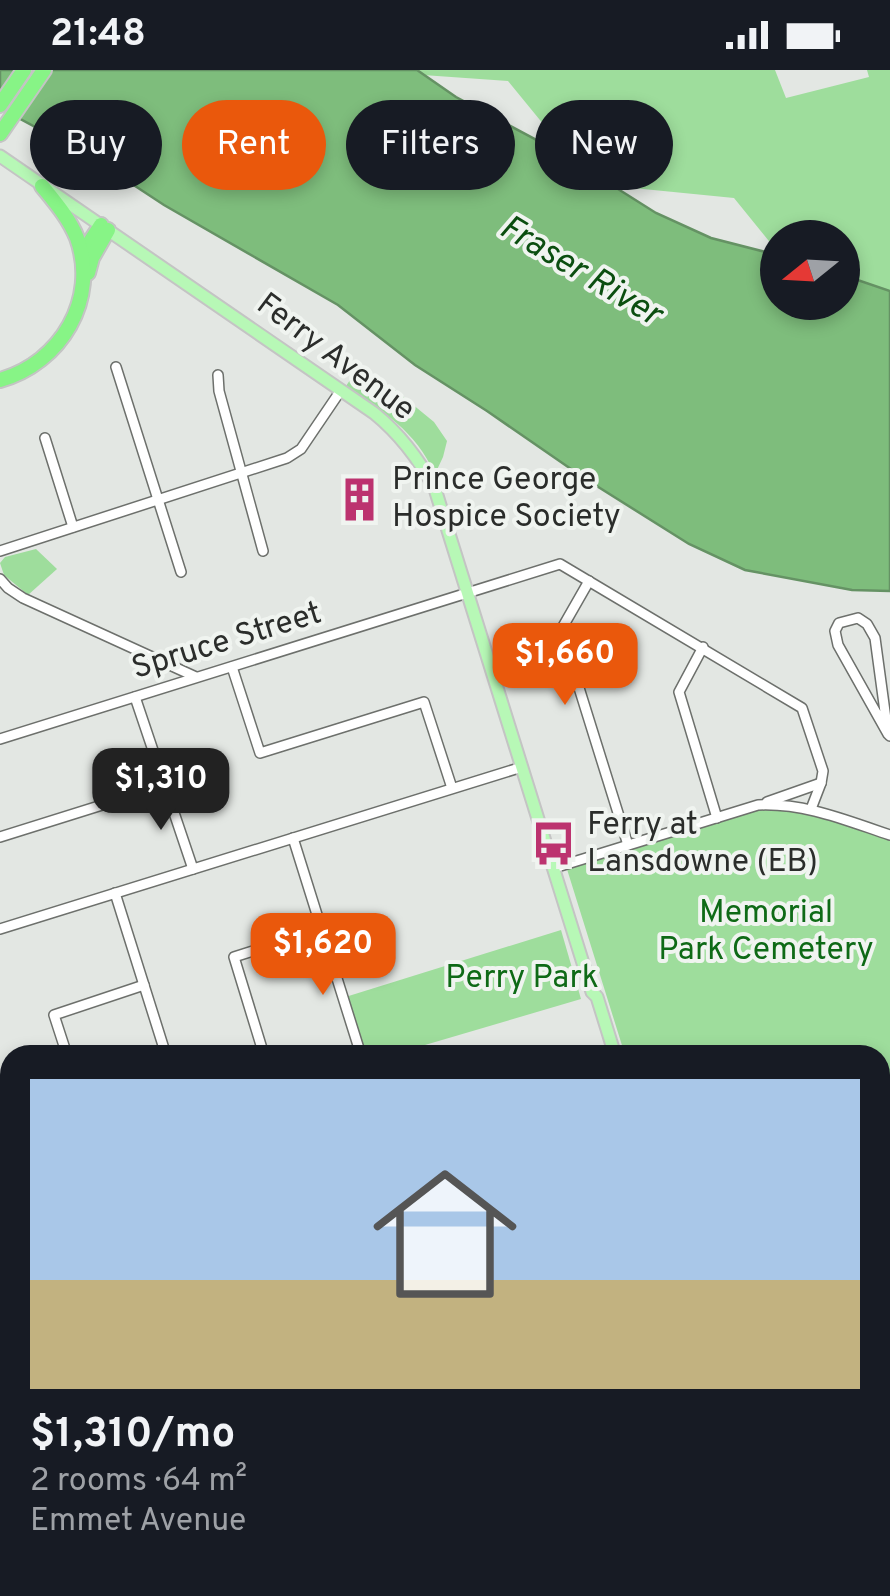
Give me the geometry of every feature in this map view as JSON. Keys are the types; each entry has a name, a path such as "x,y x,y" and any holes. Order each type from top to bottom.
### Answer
{"highway":[{"path":"0,105 24,70"},
{"path":"0,134 44,70"},
{"path":"0,384 42,359 66,334 79,308 82,254 66,216 45,190"},
{"path":"82,254 104,228"},
{"path":"0,384 30,376 69,340 84,308 92,258 104,228"}],"main road":[{"name":"Ferry Avenue","path":"0,156 30,177"},
{"name":"Ferry Avenue","path":"48,190 341,390 398,433 422,464 436,489 607,1045"}],"street":[{"path":"116,367 181,572"},
{"path":"218,375 263,551"},
{"path":"0,551 286,458 301,449 341,390"},
{"path":"46,438 73,527"},
{"name":"Spruce Street","path":"0,740 560,564 802,708 823,772 821,782"},
{"path":"0,579 23,598 196,677"},
{"path":"590,581 561,630 628,845"},
{"path":"858,618 875,638 889,735 838,645 839,622 858,618"},
{"path":"703,648 680,692 717,818"},
{"path":"232,667 260,753 424,702 452,788"},
{"path":"136,697 193,869"},
{"path":"0,929 522,766"},
{"path":"554,868 821,782"},
{"path":"811,809 821,782"},
{"path":"0,838 166,785"},
{"path":"758,805 786,804 811,809 890,835"},
{"path":"293,838 358,1045"},
{"path":"115,893 163,1045"},
{"path":"261,1045 234,957 322,929"},
{"path":"64,1045 54,1015 144,984"}],"green space":[{"path":"417,70 775,70 786,98 869,77 867,70 890,70 890,291 860,281 860,220 760,220 760,230 734,198 653,190 673,190 673,100 535,100 535,114 508,81 423,75"},
{"path":"354,374 395,390 434,422 447,441 435,474 408,434 346,386"},
{"path":"36,549 57,569 28,595 4,575 0,563 5,557"},
{"name":"Memorial Park Cemetery","path":"756,804 815,813 890,840 890,1045 622,1045 566,866"},
{"name":"Perry Park","path":"561,930 581,999 425,1045 354,1045 339,999"}],"water":[{"name":"Fraser River","path":"0,70 417,70 462,100 346,100 346,190 515,190 515,128 535,139 535,190 620,190 656,213 711,238 760,251 760,320 860,320 860,281 890,291 890,591 852,590 745,570 689,544 415,365 338,305 141,190 162,190 162,100 30,100 30,124 0,108"}],"place":[{"name":"Prince George Hospice Society","path":"359,499"},
{"name":"Ferry at Lansdowne (EB)","path":"554,844"}]}
